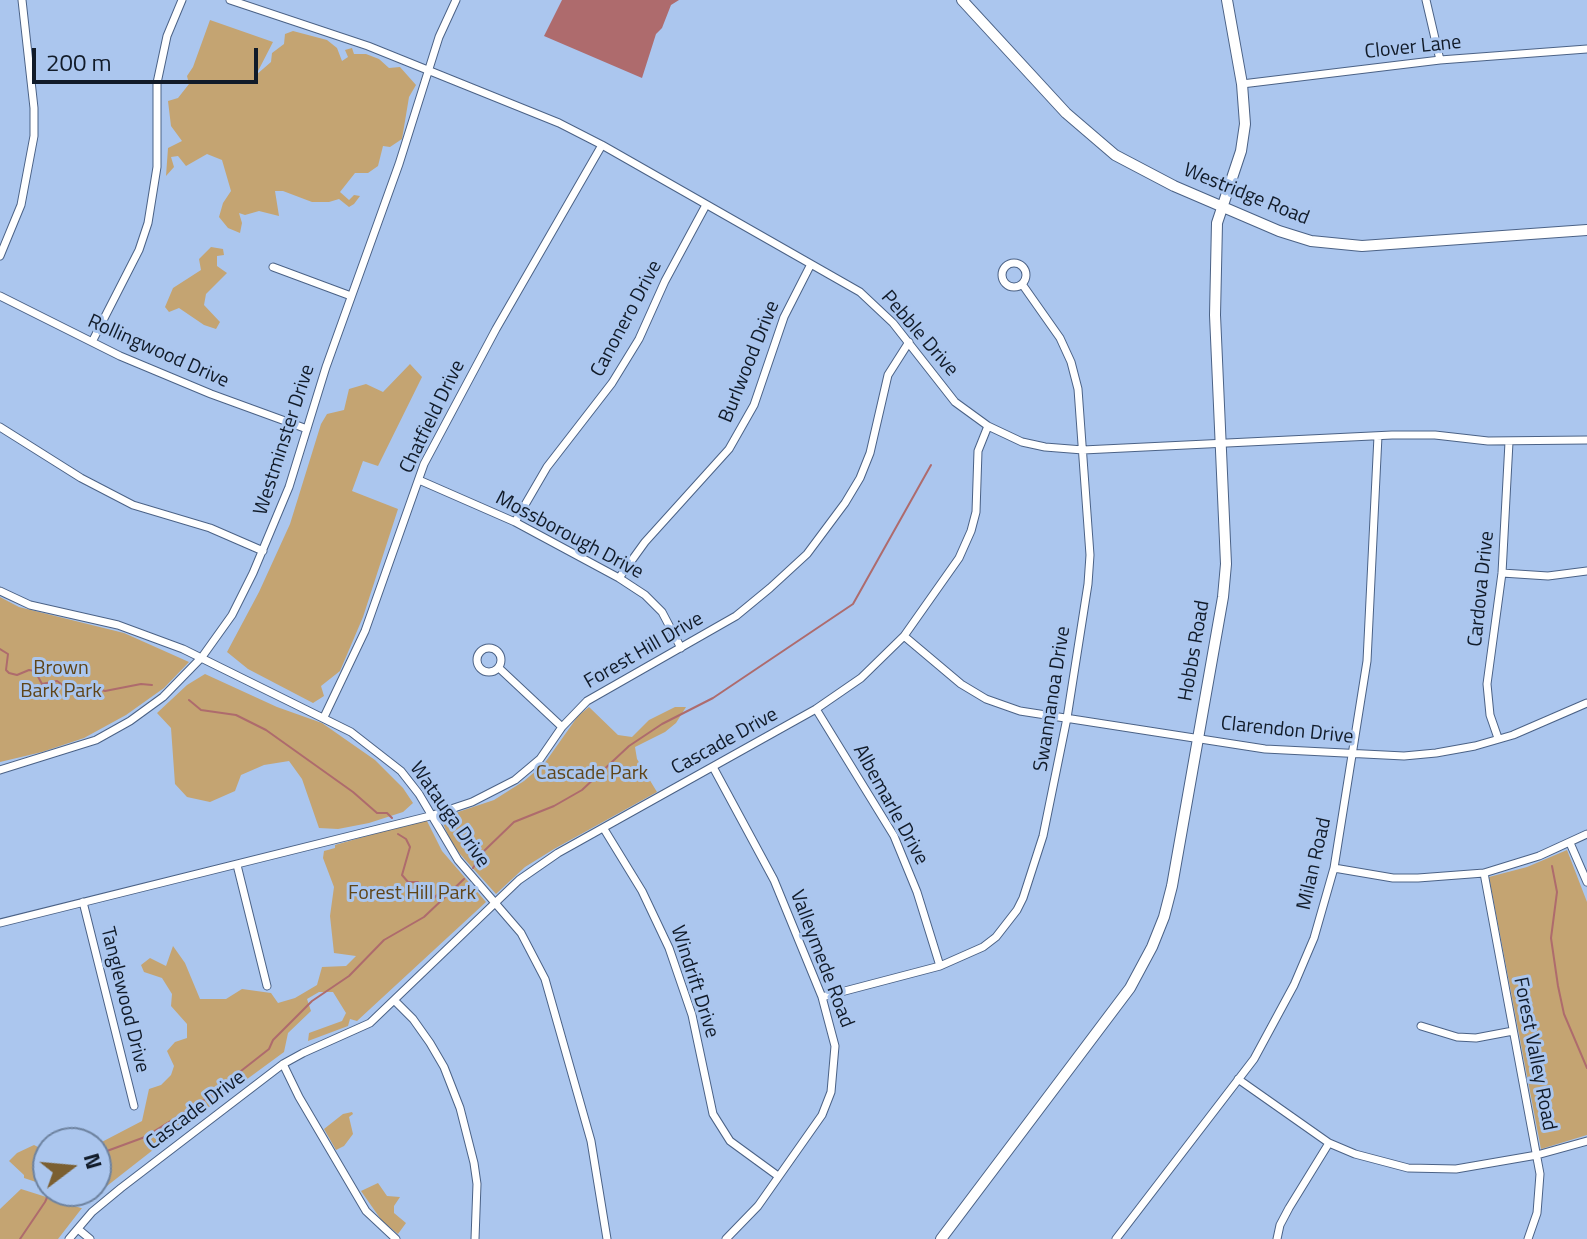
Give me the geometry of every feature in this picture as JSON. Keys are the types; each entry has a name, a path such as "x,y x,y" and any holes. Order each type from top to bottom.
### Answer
{"street":[{"path":"0,256 21,205 34,136 34,108 22,0"},
{"path":"92,342 139,250 148,223 157,167 157,83 167,36 182,0"},
{"name":"Pebble Drive","path":"230,0 368,46 559,123 602,145 860,292 909,342 955,402 988,426 1022,442 1083,450 1378,436 1435,435 1509,442 1587,440"},
{"name":"Westminster Drive","path":"0,770 61,753 96,740 119,727 163,697 202,657 232,615 289,487 428,70 456,0"},
{"name":"Westridge Road","path":"962,0 1052,99 1098,141 1151,176 1279,231 1339,245 1378,246 1587,230"},
{"name":"Hobbs Road","path":"941,1239 1130,988 1164,917 1172,886 1226,564 1215,315 1217,223 1244,139 1245,107 1227,0"},
{"path":"1426,0 1440,60"},
{"name":"Clover Lane","path":"1242,84 1440,60 1587,49"},
{"name":"Chatfield Drive","path":"324,717 365,631 424,464 496,329 602,145"},
{"name":"Canonero Drive","path":"515,522 547,467 619,372 639,339 665,281 706,205"},
{"name":"Burlwood Drive","path":"619,578 645,542 729,449 754,405 784,317 811,264"},
{"path":"273,267 351,296"},
{"name":"Swannanoa Drive","path":"822,997 940,966 983,947 996,937 1017,910 1043,836 1067,718 1090,555 1078,389 1071,362 1051,324 1022,284"},
{"name":"Rollingwood Drive","path":"0,296 120,356 307,429"},
{"name":"Forest Hill Drive","path":"0,923 430,816 472,802 515,780 540,759 562,727 587,701 736,616 807,554 860,478 870,453 888,375 909,342"},
{"name":"Cascade Drive","path":"69,1239 92,1212 121,1188 283,1064 370,1023 519,880 558,853 816,709 861,678 904,636 943,582 971,531 976,512 978,451 988,426"},
{"path":"0,427 81,478 133,505 210,528 263,551"},
{"name":"Milan Road","path":"1116,1239 1254,1059 1294,985 1314,938 1334,868 1367,661 1378,436"},
{"name":"Cardova Drive","path":"1498,738 1490,715 1487,684 1502,573 1509,442"},
{"name":"Mossborough Drive","path":"419,480 515,522 619,578 645,595 662,612 681,648"},
{"path":"1502,573 1548,576 1587,571"},
{"name":"Watauga Drive","path":"0,591 30,605 118,625 202,657 324,717 368,743 401,771 419,794 458,860 521,933 545,979 591,1141 607,1239"},
{"name":"Clarendon Drive","path":"904,636 936,664 986,699 1020,711 1265,749 1404,756 1475,746 1513,735 1587,703"},
{"path":"499,668 562,727"},
{"name":"Albemarle Drive","path":"816,709 894,836 917,892 940,966"},
{"name":"Valleymede Road","path":"713,767 774,880 822,997 835,1046 831,1092 822,1115 743,1223 726,1239"},
{"name":"Windrift Drive","path":"604,829 642,891 669,948 692,1015 713,1114 730,1141 778,1176"},
{"path":"1334,868 1393,878 1484,873 1533,859 1587,834"},
{"path":"1570,843 1587,882"},
{"path":"237,865 267,986"},
{"name":"Forest Valley Road","path":"1484,873 1537,1155 1541,1194 1528,1239"},
{"name":"Tanglewood Drive","path":"83,902 134,1106"},
{"path":"394,1000 430,1043 444,1067 460,1108 475,1170 478,1206 475,1239"},
{"path":"1421,1026 1457,1037 1476,1038 1513,1031"},
{"path":"283,1064 366,1211 396,1239"},
{"path":"1238,1079 1329,1143 1386,1163 1432,1170 1456,1169 1537,1155 1587,1141"},
{"path":"1277,1239 1289,1208 1329,1143"},
{"path":"78,1229 90,1239"}],"green space":[{"path":"210,20 273,42 256,75 271,62 272,53 284,44 285,34 293,31 327,40 337,48 342,61 348,57 345,50 352,48 354,54 379,59 389,68 400,67 416,85 409,97 402,139 390,147 383,146 378,166 368,173 355,173 340,192 349,200 354,195 360,196 354,204 349,207 339,199 312,202 275,191 279,216 259,211 245,215 239,213 242,223 240,233 228,228 219,217 231,191 222,160 207,154 186,166 178,156 171,157 174,167 166,176 168,148 182,141 171,126 168,101 178,98 189,84 187,76"},
{"path":"211,247 223,249 224,255 217,256 217,266 227,273 206,294 204,305 220,322 216,329 204,325 179,308 169,312 165,307 173,288 201,270 199,259"},
{"path":"410,364 422,377 378,466 363,461 352,491 398,509 363,617 340,671 321,686 324,696 313,703 248,669 227,652 290,524 321,424 327,414 344,410 349,389 366,384 383,392"},
{"name":"Brown Bark Park","path":"0,597 19,607 124,633 189,662 164,688 126,715 84,738 0,762"},
{"path":"205,674 277,707 322,723 375,760 403,788 413,803 403,812 369,823 338,829 319,828 302,779 289,761 264,765 241,775 235,791 210,802 187,797 175,784 171,728 157,713 187,685"},
{"name":"Cascade Park","path":"589,707 618,735 632,737 649,720 675,707 686,707 676,723 665,732 635,747 637,759 657,792 525,867 496,894 460,854 442,821 449,815 494,800 524,781 544,764 578,716"},
{"name":"Forest Hill Park","path":"426,819 442,851 486,902 357,1021 350,1019 348,1026 308,1041 309,1033 342,1021 346,1013 333,992 319,992 307,999 311,1011 288,1033 284,1052 112,1182 112,1137 142,1121 149,1089 161,1085 171,1075 174,1066 167,1051 175,1042 187,1038 187,1024 171,1006 172,994 162,978 144,972 141,965 150,958 166,966 173,946 185,963 200,999 226,999 242,989 271,993 278,1003 295,998 317,985 322,967 346,966 356,956 334,953 330,916 334,887 323,858 324,851 335,848 335,845"},
{"path":"1567,850 1587,902 1587,1135 1541,1149 1489,877 1527,867"},
{"path":"352,1112 349,1117 353,1134 344,1146 336,1150 324,1129 343,1114"},
{"path":"32,1146 32,1181 24,1178 9,1161"},
{"path":"378,1183 387,1196 400,1197 394,1206 394,1213 406,1223 398,1234 382,1221 361,1191"},
{"path":"21,1189 32,1192 32,1207 82,1208 58,1239 0,1239 0,1209"}],"shaded area":[{"path":"562,0 679,0 671,5 662,28 656,34 642,78 544,36"}],"waterway":[{"path":"473,868 484,851 514,822 554,806 582,790 629,746 662,724 713,698 853,604 931,465"},
{"path":"0,649 8,654 6,670 9,673 17,675 35,671 42,684 57,681 71,691 91,687 105,691 152,685"},
{"path":"189,700 201,710 236,715 266,730 353,792 377,813 387,813 392,818"},
{"path":"398,834 406,839 410,847 402,875 408,882 418,882 420,892 426,897 434,898 439,893 442,900"},
{"path":"1552,866 1557,892 1551,938 1558,986 1564,1014 1587,1068"},
{"path":"112,1149 145,1137 204,1100 269,1049 273,1040 312,1001 349,976 384,940 424,917 464,879"},
{"path":"20,1239 42,1207"}]}
